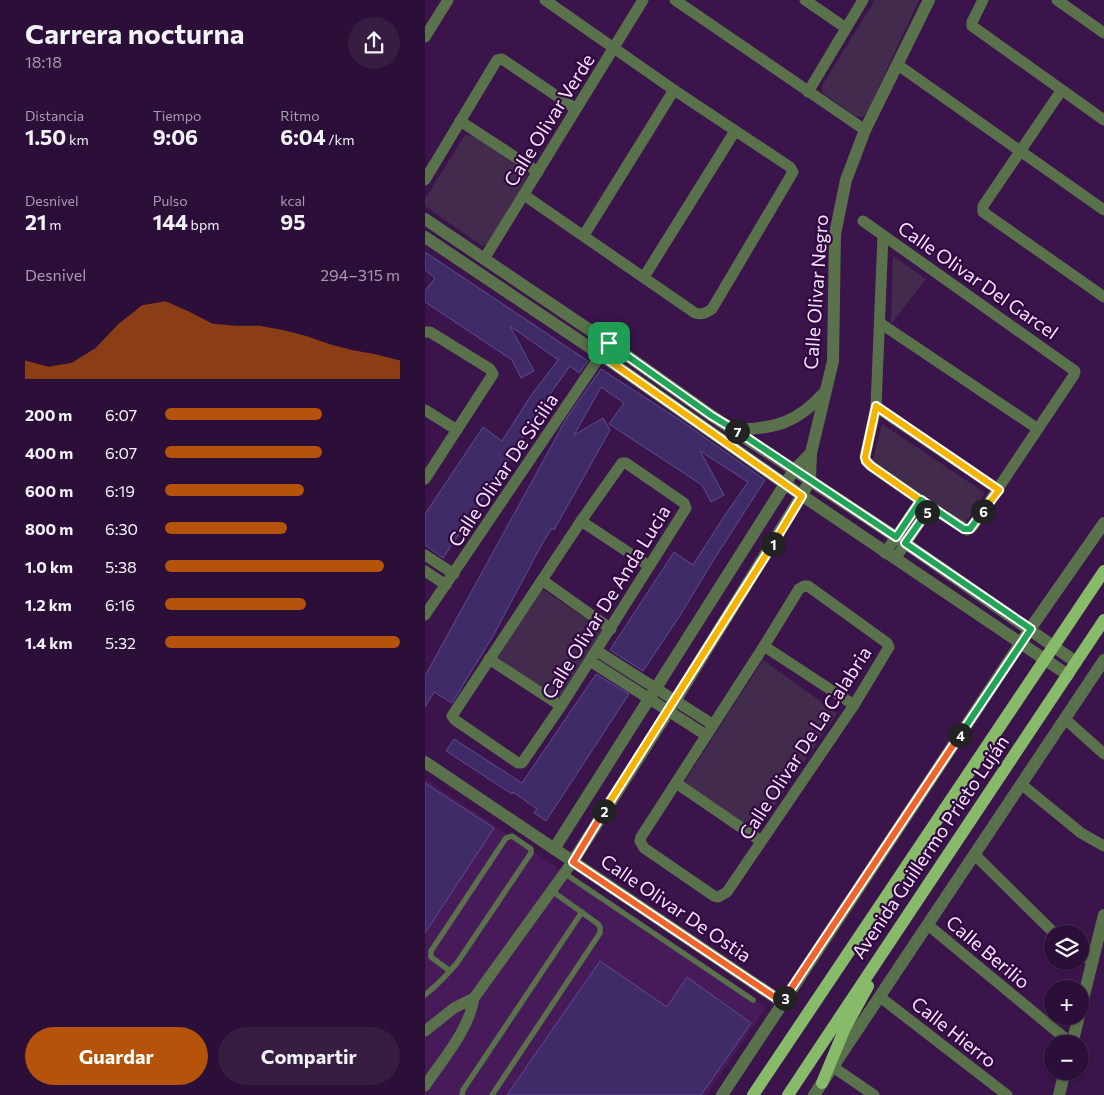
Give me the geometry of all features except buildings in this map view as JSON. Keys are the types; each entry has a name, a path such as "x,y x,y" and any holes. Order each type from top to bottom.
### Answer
{"main road":[{"name":"Avenida Guillermo Prieto Luján","path":"753,1095 1104,571"},
{"name":"Avenida Guillermo Prieto Luján","path":"788,1095 1104,620"},
{"path":"822,1083 845,1028 868,987 875,962"}],"street":[{"path":"425,37 448,0"},
{"path":"523,195 584,235 695,313 707,313 712,309 793,172 789,167 545,0"},
{"name":"Calle Olivar Verde","path":"483,259 643,0"},
{"path":"675,0 865,130"},
{"path":"805,0 846,28"},
{"path":"808,92 863,0"},
{"name":"Calle Olivar Negro","path":"810,480 811,453 833,361 835,234 846,180 865,130 929,0"},
{"path":"983,0 972,22 974,28 1104,120"},
{"path":"1057,0 1104,33"},
{"path":"425,180 495,62 499,59 576,110"},
{"path":"898,65 1104,210"},
{"path":"584,235 674,90"},
{"path":"1061,91 983,206 983,212 1104,297"},
{"path":"460,121 538,172"},
{"path":"644,277 735,131"},
{"path":"425,219 609,343 712,416 901,540 1076,662"},
{"name":"Calle Olivar Del Garcel","path":"863,221 1075,370 1074,375 1038,429"},
{"path":"880,323 1038,429 999,490 973,526 967,530 925,504 866,461 865,457 876,406 883,235"},
{"path":"425,237 601,355 890,556 1068,675"},
{"path":"425,332 431,332 492,371 491,378 425,479"},
{"name":"Calle Olivar De Sicilia","path":"425,615 609,343"},
{"path":"736,430 760,429 780,425 798,417 811,408 827,390"},
{"path":"876,406 999,490"},
{"path":"425,410 457,430"},
{"path":"554,849 794,470 811,453"},
{"name":"Calle Olivar De Anda Lucia","path":"626,463 686,506 611,629 561,706 522,763 518,763 455,720 452,716 581,521 620,465 626,463"},
{"path":"425,1086 462,1030 469,1017 474,998 573,862 672,706 802,496 810,480"},
{"path":"890,556 925,504"},
{"path":"581,521 649,566"},
{"name":"Avenida Guillermo Prieto Luján","path":"722,1095 1031,629 1104,524"},
{"path":"425,555 453,574"},
{"path":"425,571 446,585"},
{"path":"542,580 611,629"},
{"name":"Calle Olivar De La Calabria","path":"808,586 889,645 854,705 727,892 718,897 641,845 641,837 764,646 799,590 808,586"},
{"path":"764,646 854,705"},
{"path":"593,656 672,706 712,724"},
{"path":"489,659 561,706"},
{"path":"814,1095 1104,660"},
{"path":"672,706 706,735"},
{"path":"1065,719 1104,754"},
{"name":"Calle Olivar De Ostia","path":"425,762 782,1002"},
{"path":"676,783 761,841"},
{"path":"1021,784 1081,834 1104,846"},
{"path":"974,854 1046,925"},
{"path":"1088,980 1104,915"},
{"name":"Calle Berilio","path":"928,925 1061,1035"},
{"path":"1089,959 1093,962"},
{"name":"Calle Hierro","path":"880,997 1007,1095"},
{"path":"425,1031 454,1008 474,998"},
{"path":"833,1067 874,1095"},
{"path":"1059,1095 1063,1080"}],"lane":[{"path":"425,995 450,971 531,853 531,849 512,836 508,836 431,951 431,957 450,971"},
{"path":"562,877 753,1000"},
{"path":"492,1095 601,930 598,924 552,891"},
{"path":"462,1095 463,1090 582,912"}],"shaded area":[{"path":"875,0 919,0 867,113 862,117 855,116 823,93 822,86"},
{"path":"465,135 474,136 526,172 527,177 488,244 482,246 425,206 425,199"},
{"path":"893,256 926,279 891,324"},
{"path":"882,424 985,493 964,525 872,463"},
{"path":"538,586 607,633 561,706 490,658"},
{"path":"763,660 837,713 755,834 683,784"},
{"path":"425,779 766,1007 707,1095 425,1095"}],"route":[{"path":"609,343 601,355 802,496 573,862 782,1002 1031,629 905,543 930,507 921,500 868,464 866,461 865,457 876,406 999,490 970,529 964,529 921,500 896,537 712,416 609,343"}]}
